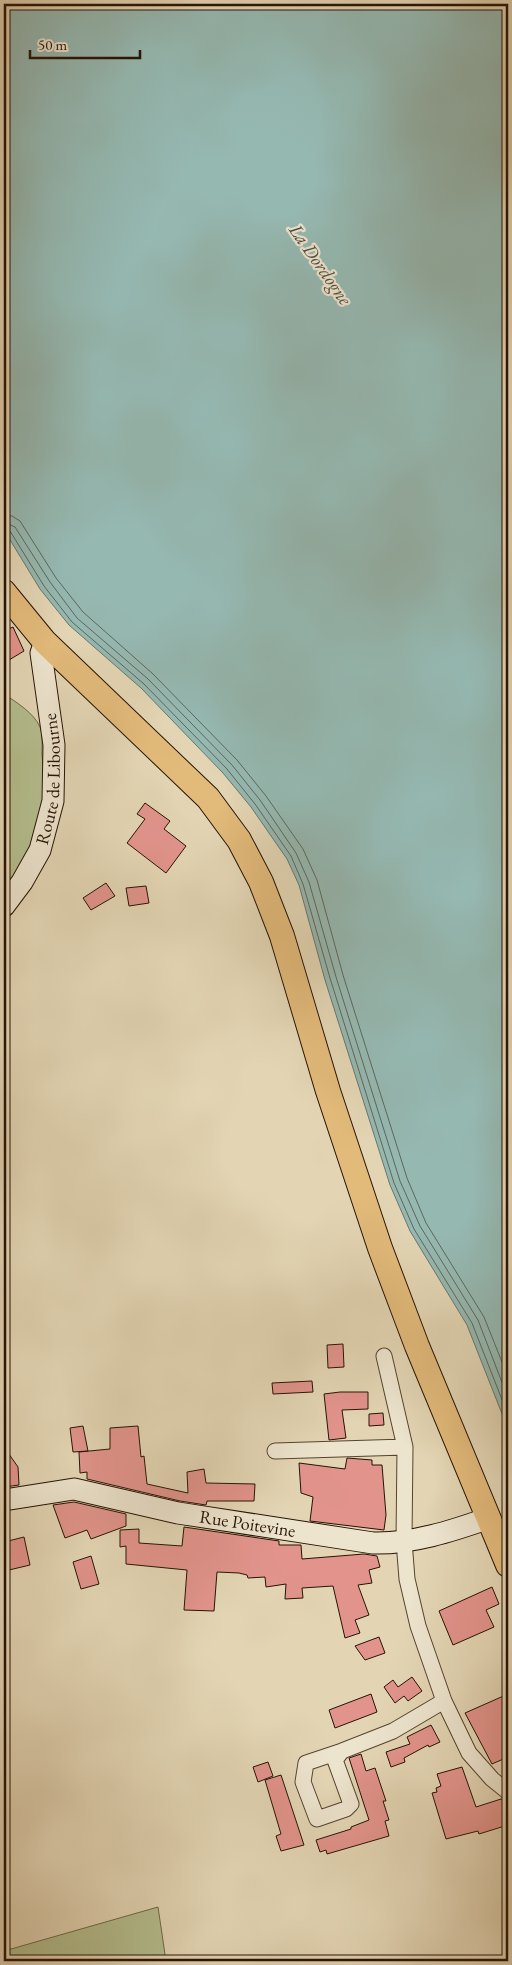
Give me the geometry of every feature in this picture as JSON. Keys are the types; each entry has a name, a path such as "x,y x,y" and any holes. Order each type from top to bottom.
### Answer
{"main road":[{"path":"4,592 45,642 208,798 239,840 262,882 282,936 328,1091 380,1248 417,1346 508,1565"}],"street":[{"name":"Route de Libourne","path":"4,906 22,882 40,850 53,801 54,745 41,653 45,642"},
{"path":"384,1356 405,1447 404,1541 407,1579 418,1626 444,1701 469,1752 492,1779 508,1792"},
{"path":"275,1451 405,1447"},
{"name":"Rue Poitevine","path":"4,1500 74,1489 178,1513 373,1543 404,1541 444,1532 489,1518"},
{"path":"342,1751 335,1760 351,1804 346,1809 317,1819 303,1782 306,1762 342,1751 392,1731 444,1701"}],"green space":[{"path":"4,694 29,713 40,727 44,775 41,812 31,846 4,898"},
{"path":"158,1907 166,1961 4,1961 4,1951"}],"water":[{"name":"La Dordogne","path":"4,4 508,4 508,1429 467,1325 410,1231 390,1185 325,980 299,885 287,859 251,807 223,773 141,688 69,625 40,589 4,530"}],"building":[{"path":"13,627 24,651 4,663 4,631"},
{"path":"145,803 170,821 164,829 186,846 166,873 127,843 145,819 137,814"},
{"path":"106,883 115,896 91,910 83,898"},
{"path":"146,886 149,903 129,906 126,888"},
{"path":"343,1344 344,1367 328,1368 327,1345"},
{"path":"312,1381 313,1392 273,1394 272,1383"},
{"path":"368,1392 368,1409 342,1410 346,1438 329,1440 324,1394"},
{"path":"383,1413 384,1425 369,1426 369,1414"},
{"path":"83,1426 88,1451 73,1452 70,1428"},
{"path":"138,1426 141,1457 144,1456 147,1484 188,1493 187,1472 204,1469 206,1483 255,1484 254,1501 207,1501 206,1505 180,1501 87,1479 87,1472 80,1473 79,1452 110,1449 110,1428"},
{"path":"4,1447 18,1467 19,1485 4,1487"},
{"path":"347,1458 372,1460 372,1465 382,1465 386,1515 384,1530 310,1521 313,1497 301,1493 299,1463 345,1469"},
{"path":"74,1502 126,1514 126,1526 91,1539 87,1530 65,1538 53,1505"},
{"path":"184,1527 279,1541 279,1545 301,1545 302,1559 364,1554 377,1556 380,1567 369,1570 372,1583 358,1585 369,1615 355,1620 360,1633 345,1638 333,1586 302,1588 303,1598 285,1599 286,1584 266,1587 265,1577 248,1578 247,1575 239,1573 217,1572 214,1611 184,1610 187,1570 126,1564 126,1546 120,1547 120,1530 139,1529 139,1543 182,1546"},
{"path":"24,1537 30,1565 9,1570 4,1542"},
{"path":"91,1556 99,1584 81,1589 73,1562"},
{"path":"492,1587 499,1604 486,1610 494,1627 453,1645 439,1611"},
{"path":"379,1637 385,1653 365,1660 355,1646"},
{"path":"412,1677 422,1691 408,1701 404,1696 395,1703 384,1687 393,1680 398,1687"},
{"path":"371,1694 377,1712 335,1728 329,1710"},
{"path":"508,1694 508,1757 492,1764 465,1713"},
{"path":"431,1725 440,1742 429,1747 428,1745 404,1758 405,1762 391,1767 386,1752 410,1744 407,1737"},
{"path":"361,1754 366,1771 375,1768 386,1801 383,1801 389,1820 385,1821 389,1836 327,1854 326,1850 320,1852 316,1840 351,1829 351,1827 369,1820 349,1758"},
{"path":"268,1762 273,1776 258,1782 253,1767"},
{"path":"462,1767 476,1807 501,1799 508,1801 508,1825 479,1834 478,1831 446,1839 432,1793 437,1792 436,1788 441,1786 437,1774"},
{"path":"281,1775 304,1845 281,1851 276,1836 281,1834 265,1780"}]}
